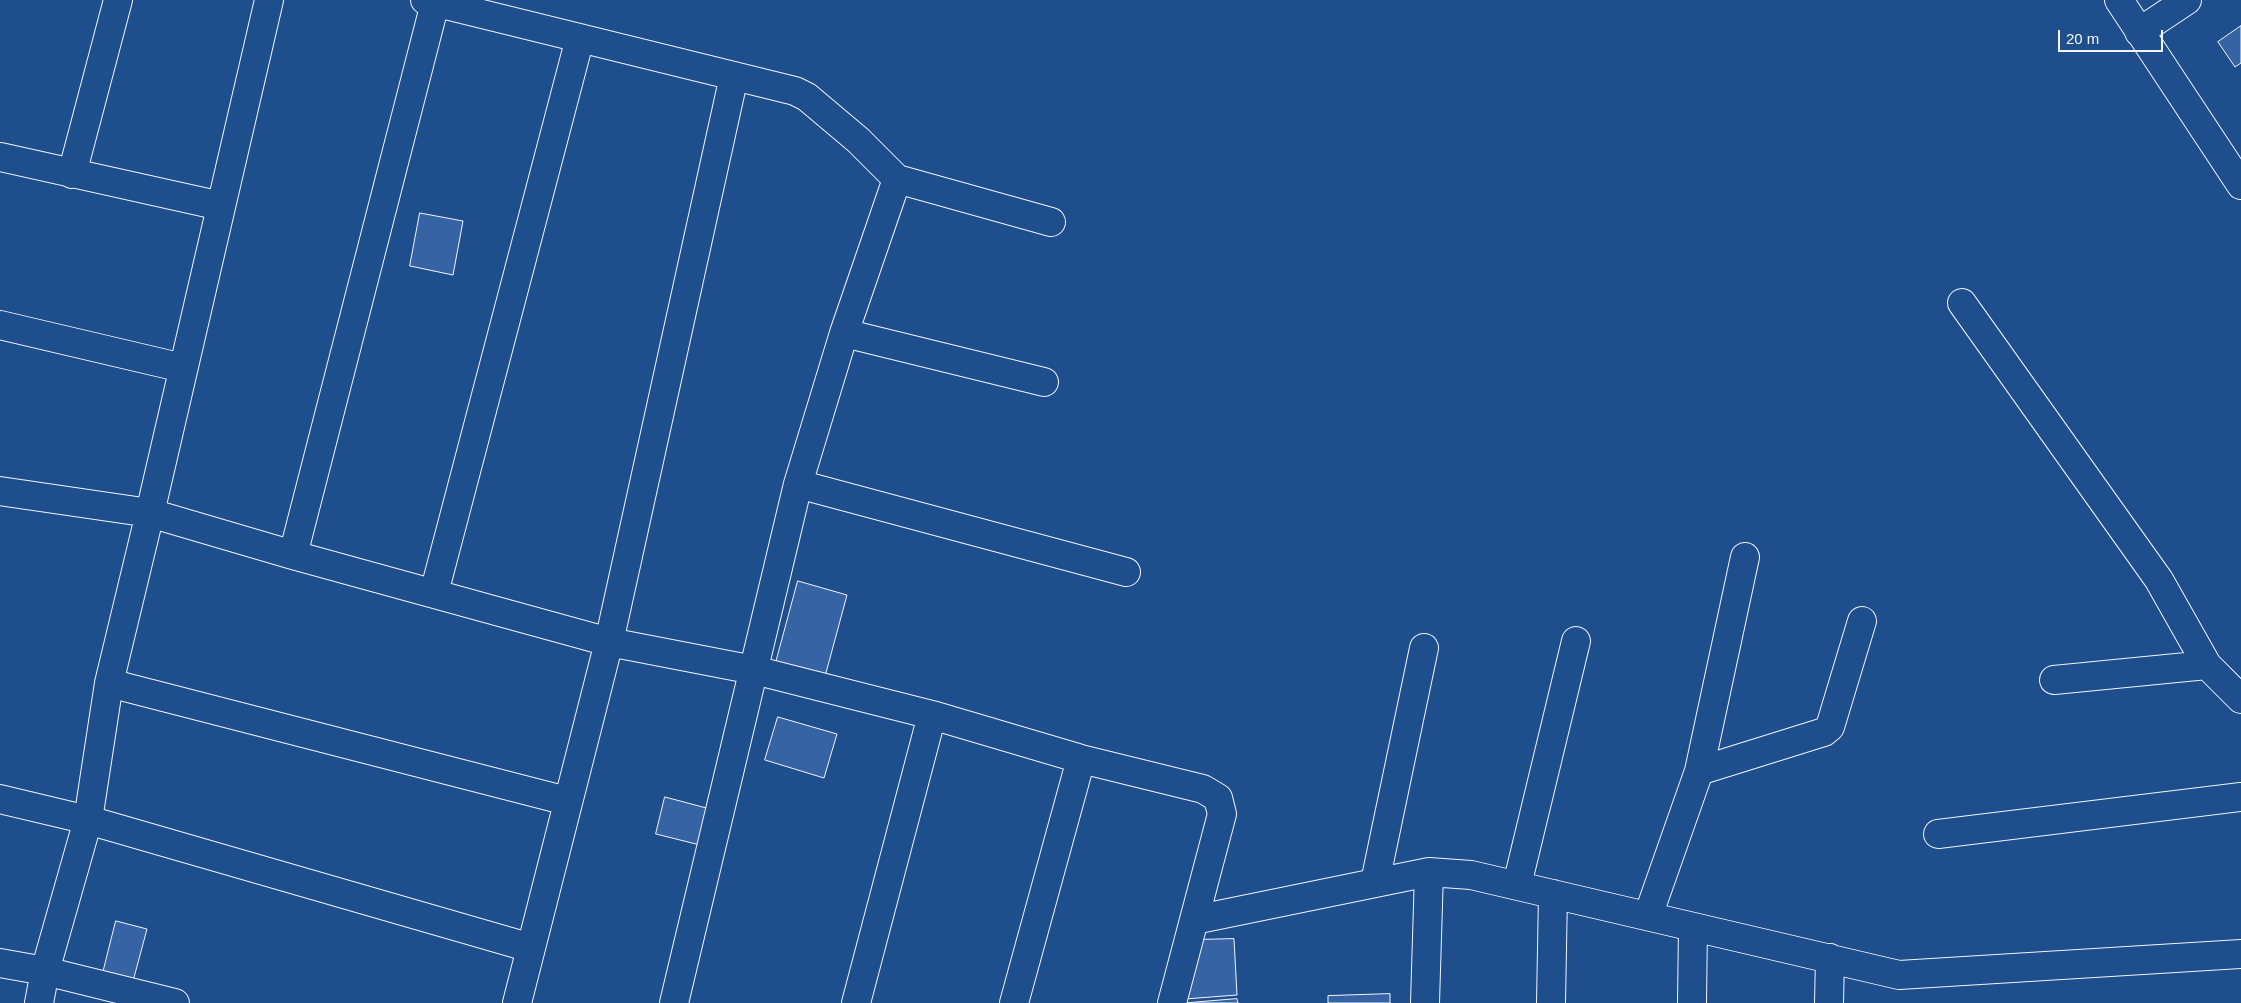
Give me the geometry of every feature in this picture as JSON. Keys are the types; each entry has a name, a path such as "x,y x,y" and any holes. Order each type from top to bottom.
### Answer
{"street":[{"path":"72,174 118,0"},
{"path":"39,1003 45,971 88,820 109,683 269,0"},
{"path":"2118,0 2241,185"},
{"path":"2139,32 2187,0"},
{"path":"293,555 430,1 795,91 807,97 858,140 897,179 1050,222"},
{"path":"434,594 580,38"},
{"path":"517,1003 608,642 734,76"},
{"path":"0,157 221,206"},
{"path":"674,1003 798,484 844,332 897,179"},
{"path":"1962,303 2159,580 2207,665 2241,699"},
{"path":"0,325 183,368"},
{"path":"844,332 1044,382"},
{"path":"798,484 1126,572"},
{"path":"0,491 150,513 293,555 608,642 754,670 932,715 1081,759 1203,790 1218,798 1222,814 1172,1003"},
{"path":"1648,916 1699,771 1745,557"},
{"path":"1699,771 1824,732 1830,727 1862,621"},
{"path":"1517,885 1576,641"},
{"path":"1375,882 1424,648"},
{"path":"2054,680 2207,665"},
{"path":"109,683 567,802"},
{"path":"856,1003 932,715"},
{"path":"1014,1003 1081,759"},
{"path":"1938,834 2241,797"},
{"path":"0,799 88,820 531,948"},
{"path":"1425,1003 1429,872"},
{"path":"1194,920 1429,872 1471,874 1899,975 2241,954"},
{"path":"1551,1003 1553,894"},
{"path":"1692,1003 1693,926"},
{"path":"1829,1003 1830,958"},
{"path":"0,963 45,971 175,1003"}],"building":[{"path":"2241,26 2241,63 2235,67 2218,42"},
{"path":"420,213 463,221 453,275 410,266"},
{"path":"798,581 847,595 823,684 774,670"},
{"path":"778,717 837,734 824,778 765,760"},
{"path":"665,797 714,810 704,846 656,834"},
{"path":"116,921 147,929 132,985 102,977"},
{"path":"1234,939 1237,995 1185,999 1193,940"},
{"path":"1390,994 1390,1003 1328,1003 1328,996"},
{"path":"1237,999 1238,1003 1184,1003"}]}
